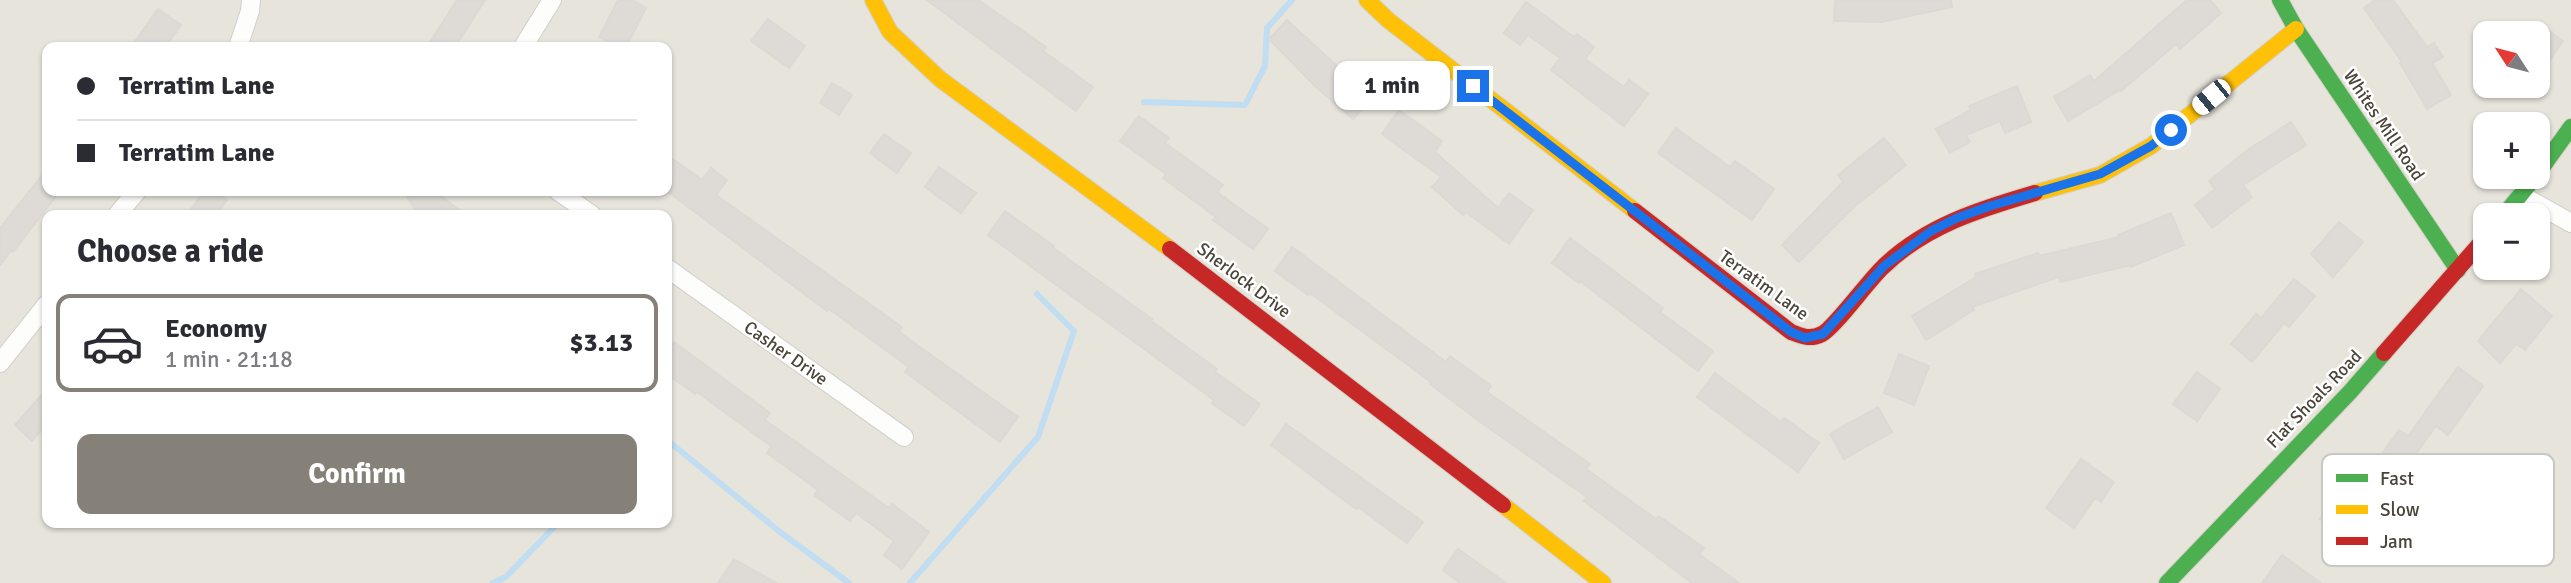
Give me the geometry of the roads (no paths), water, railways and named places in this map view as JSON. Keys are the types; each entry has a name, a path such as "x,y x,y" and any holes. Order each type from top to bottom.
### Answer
{"street":[{"path":"240,42 251,0"},
{"path":"526,42 552,0"},
{"name":"Sherlock Drive","path":"873,0 890,32 940,79 1227,291 1602,583"},
{"name":"Terratim Lane","path":"1367,0 1388,20 1791,332 1805,338 1823,334 1884,266 1931,231 1990,206 2073,184 2126,162 2151,146 2296,29"},
{"name":"Whites Mill Road","path":"2280,0 2296,29 2458,270"},
{"path":"2550,156 2571,127"},
{"path":"2514,203 2526,189"},
{"path":"2521,195 2571,223"},
{"path":"121,210 132,196"},
{"path":"565,196 585,210"},
{"name":"Flat Shoals Road","path":"2168,583 2225,520 2350,392 2473,252"},
{"name":"Casher Drive","path":"672,272 904,437"},
{"path":"0,363 42,310"}],"waterway":[{"path":"1144,102 1245,105 1265,66 1267,28 1292,0"},
{"path":"910,583 1038,437 1074,331 1037,294"},
{"path":"672,444 780,532 849,583"},
{"path":"493,583 506,577 553,528"}]}
